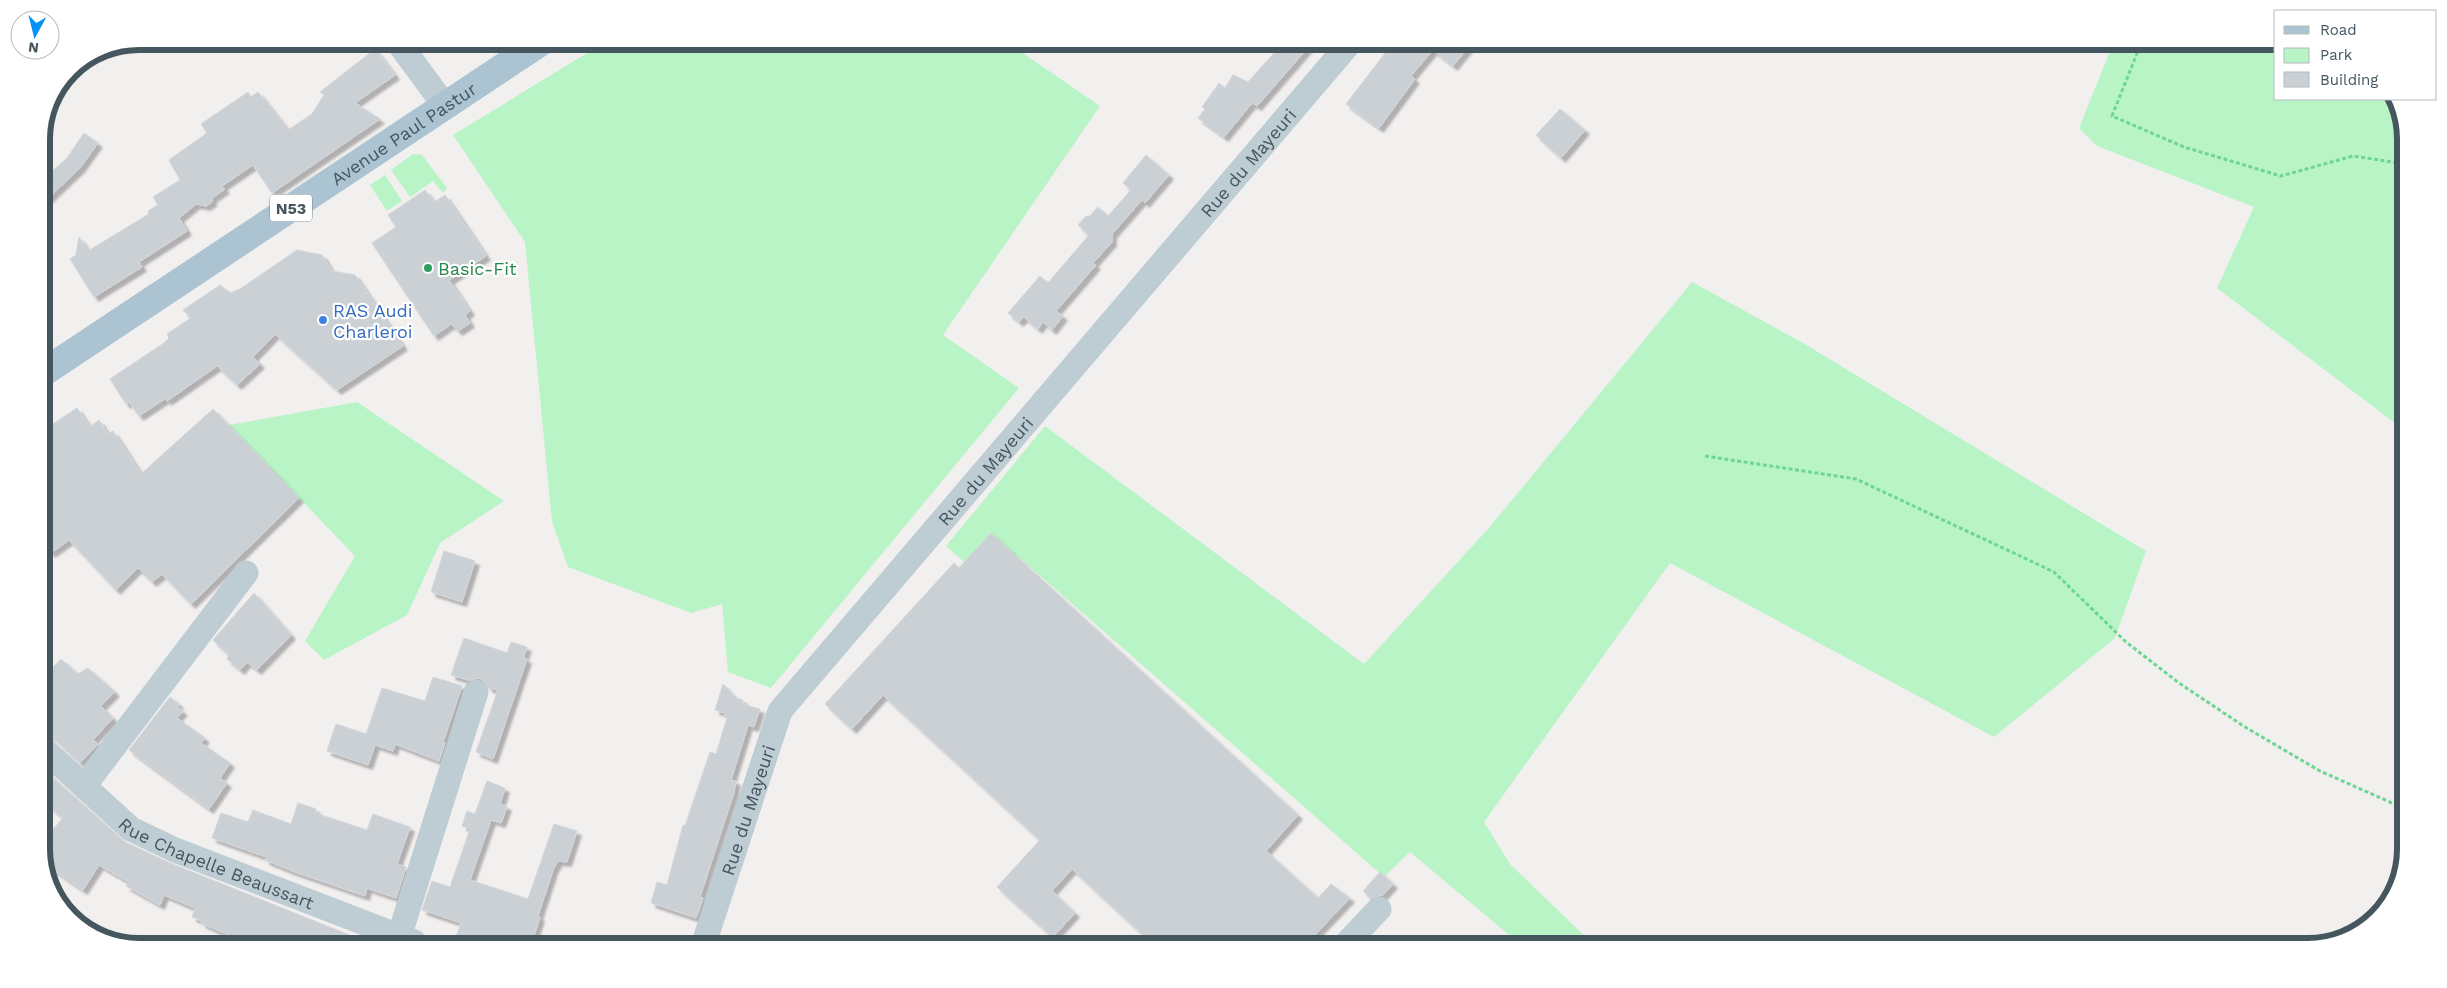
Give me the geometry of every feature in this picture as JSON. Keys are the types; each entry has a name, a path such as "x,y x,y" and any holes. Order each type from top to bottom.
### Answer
{"main road":[{"name":"Avenue Paul Pastur","path":"50,369 530,50"}],"street":[{"path":"404,50 445,106"},
{"name":"Rue du Mayeuri","path":"706,938 780,711 1344,50"},
{"path":"84,786 246,573"},
{"path":"406,938 476,692"},
{"name":"Rue Chapelle Beaussart","path":"50,754 131,829 175,850 403,938"},
{"path":"1352,938 1379,909"}],"path":[{"path":"2138,50 2112,116 2184,146 2281,176 2353,156 2397,163"},
{"path":"1705,456 1856,479 2054,572 2126,642 2179,683 2245,727 2320,771 2397,805"}],"green space":[{"path":"592,50 1018,50 1100,106 943,335 1019,388 771,688 728,672 722,604 691,613 568,567 552,522 525,242 453,135"},
{"path":"2110,50 2274,50 2274,100 2388,100 2394,116 2397,133 2397,425 2217,288 2254,207 2097,146 2079,128"},
{"path":"413,154 422,155 447,188 443,193 433,181 410,197 391,170"},
{"path":"385,175 402,201 387,211 370,185"},
{"path":"1692,282 1803,343 2146,551 2115,638 1994,737 1670,563 1484,822 1510,864 1587,938 1513,938 1410,852 1384,877 1020,558 991,586 946,546 1045,426 1364,664 1488,529"},
{"path":"357,402 504,501 440,543 407,615 324,660 305,641 355,556 229,425"}],"building":[{"path":"374,50 376,50 395,75 355,103 380,119 272,193 253,165 222,186 225,189 212,198 212,202 206,206 196,204 179,218 187,231 139,262 142,267 94,297 70,259 76,255 79,237 88,251 149,214 148,211 158,205 153,197 180,180 169,160 207,133 201,124 248,92 251,97 258,92 288,130 312,114 324,95 320,92"},
{"path":"1277,50 1306,50 1257,106 1252,103 1224,137 1198,118 1205,109 1202,107 1219,83 1225,88 1233,75 1248,82"},
{"path":"1387,50 1433,50 1411,76 1415,79 1379,128 1346,104"},
{"path":"1433,50 1466,50 1453,66"},
{"path":"1560,109 1585,130 1561,158 1536,135"},
{"path":"84,133 98,143 80,168 50,196 50,173 67,158"},
{"path":"1146,155 1169,175 1145,203 1142,200 1112,234 1112,242 1093,263 1096,265 1056,311 1063,316 1052,330 1043,322 1038,329 1024,317 1019,322 1008,313 1040,276 1048,283 1089,235 1078,225 1086,216 1090,216 1098,207 1108,216 1131,190 1123,183"},
{"name":"Basic-Fit","path":"425,190 434,202 445,195 486,256 449,280 470,311 465,315 470,323 458,331 451,324 434,336 372,243 396,227 388,215"},
{"path":"297,250 322,255 332,271 355,275 403,346 337,390 275,334 253,357 260,364 237,385 217,366 167,401 166,398 139,416 129,402 126,404 110,379 164,343 169,338 167,334 191,318 183,310 220,285 230,293 240,289"},
{"path":"77,408 90,427 99,420 108,434 113,431 141,474 213,409 299,498 191,604 162,574 152,582 138,568 116,590 69,540 51,553 50,552 50,426"},
{"path":"991,533 1298,815 1266,851 1318,898 1331,884 1350,898 1312,938 1147,938 1072,869 1052,891 1075,913 1053,937 997,887 1040,840 883,695 852,729 825,704 954,563 959,568"},
{"path":"444,551 475,561 462,602 431,592"},
{"path":"254,593 291,635 257,670 247,662 240,670 227,659 229,655 213,640"},
{"path":"464,638 507,653 511,642 527,647 523,658 527,659 493,759 476,752 498,690 489,688 481,678 468,680 451,675"},
{"path":"61,659 78,674 88,668 115,692 101,706 113,718 93,740 98,744 80,763 50,736 50,670"},
{"path":"433,677 462,686 443,742 445,743 439,761 395,744 393,751 375,745 368,765 327,751 336,724 366,734 382,688 425,701"},
{"path":"723,684 736,698 743,700 742,704 760,709 754,727 748,725 731,780 736,781 734,792 700,897 703,898 696,918 651,903 657,882 667,885 683,825 685,826 710,752 716,754 727,718 724,717 725,713 715,710"},
{"path":"170,697 179,704 177,707 183,711 177,718 205,738 201,743 230,763 220,778 227,783 209,809 129,750"},
{"path":"50,775 125,842 170,863 357,938 236,938 201,923 202,921 192,917 195,908 164,895 160,905 126,886 129,882 99,865 83,890 52,869 50,833 63,818 50,807"},
{"path":"487,781 505,788 500,804 507,806 501,823 491,820 470,880 528,899 554,824 577,831 567,862 558,861 553,870 538,916 540,917 533,938 455,938 461,923 422,910 432,881 450,887 470,829 462,826 467,811 475,814"},
{"path":"298,803 316,809 315,813 367,830 373,814 410,827 397,864 406,867 396,898 367,888 365,896 295,872 265,860 266,857 212,838 221,813 248,822 253,810 291,824"},
{"path":"1380,872 1393,884 1383,895 1370,898 1363,891"}],"place":[{"name":"Basic-Fit","path":"428,268"},
{"name":"RAS Audi Charleroi","path":"323,320"}]}
